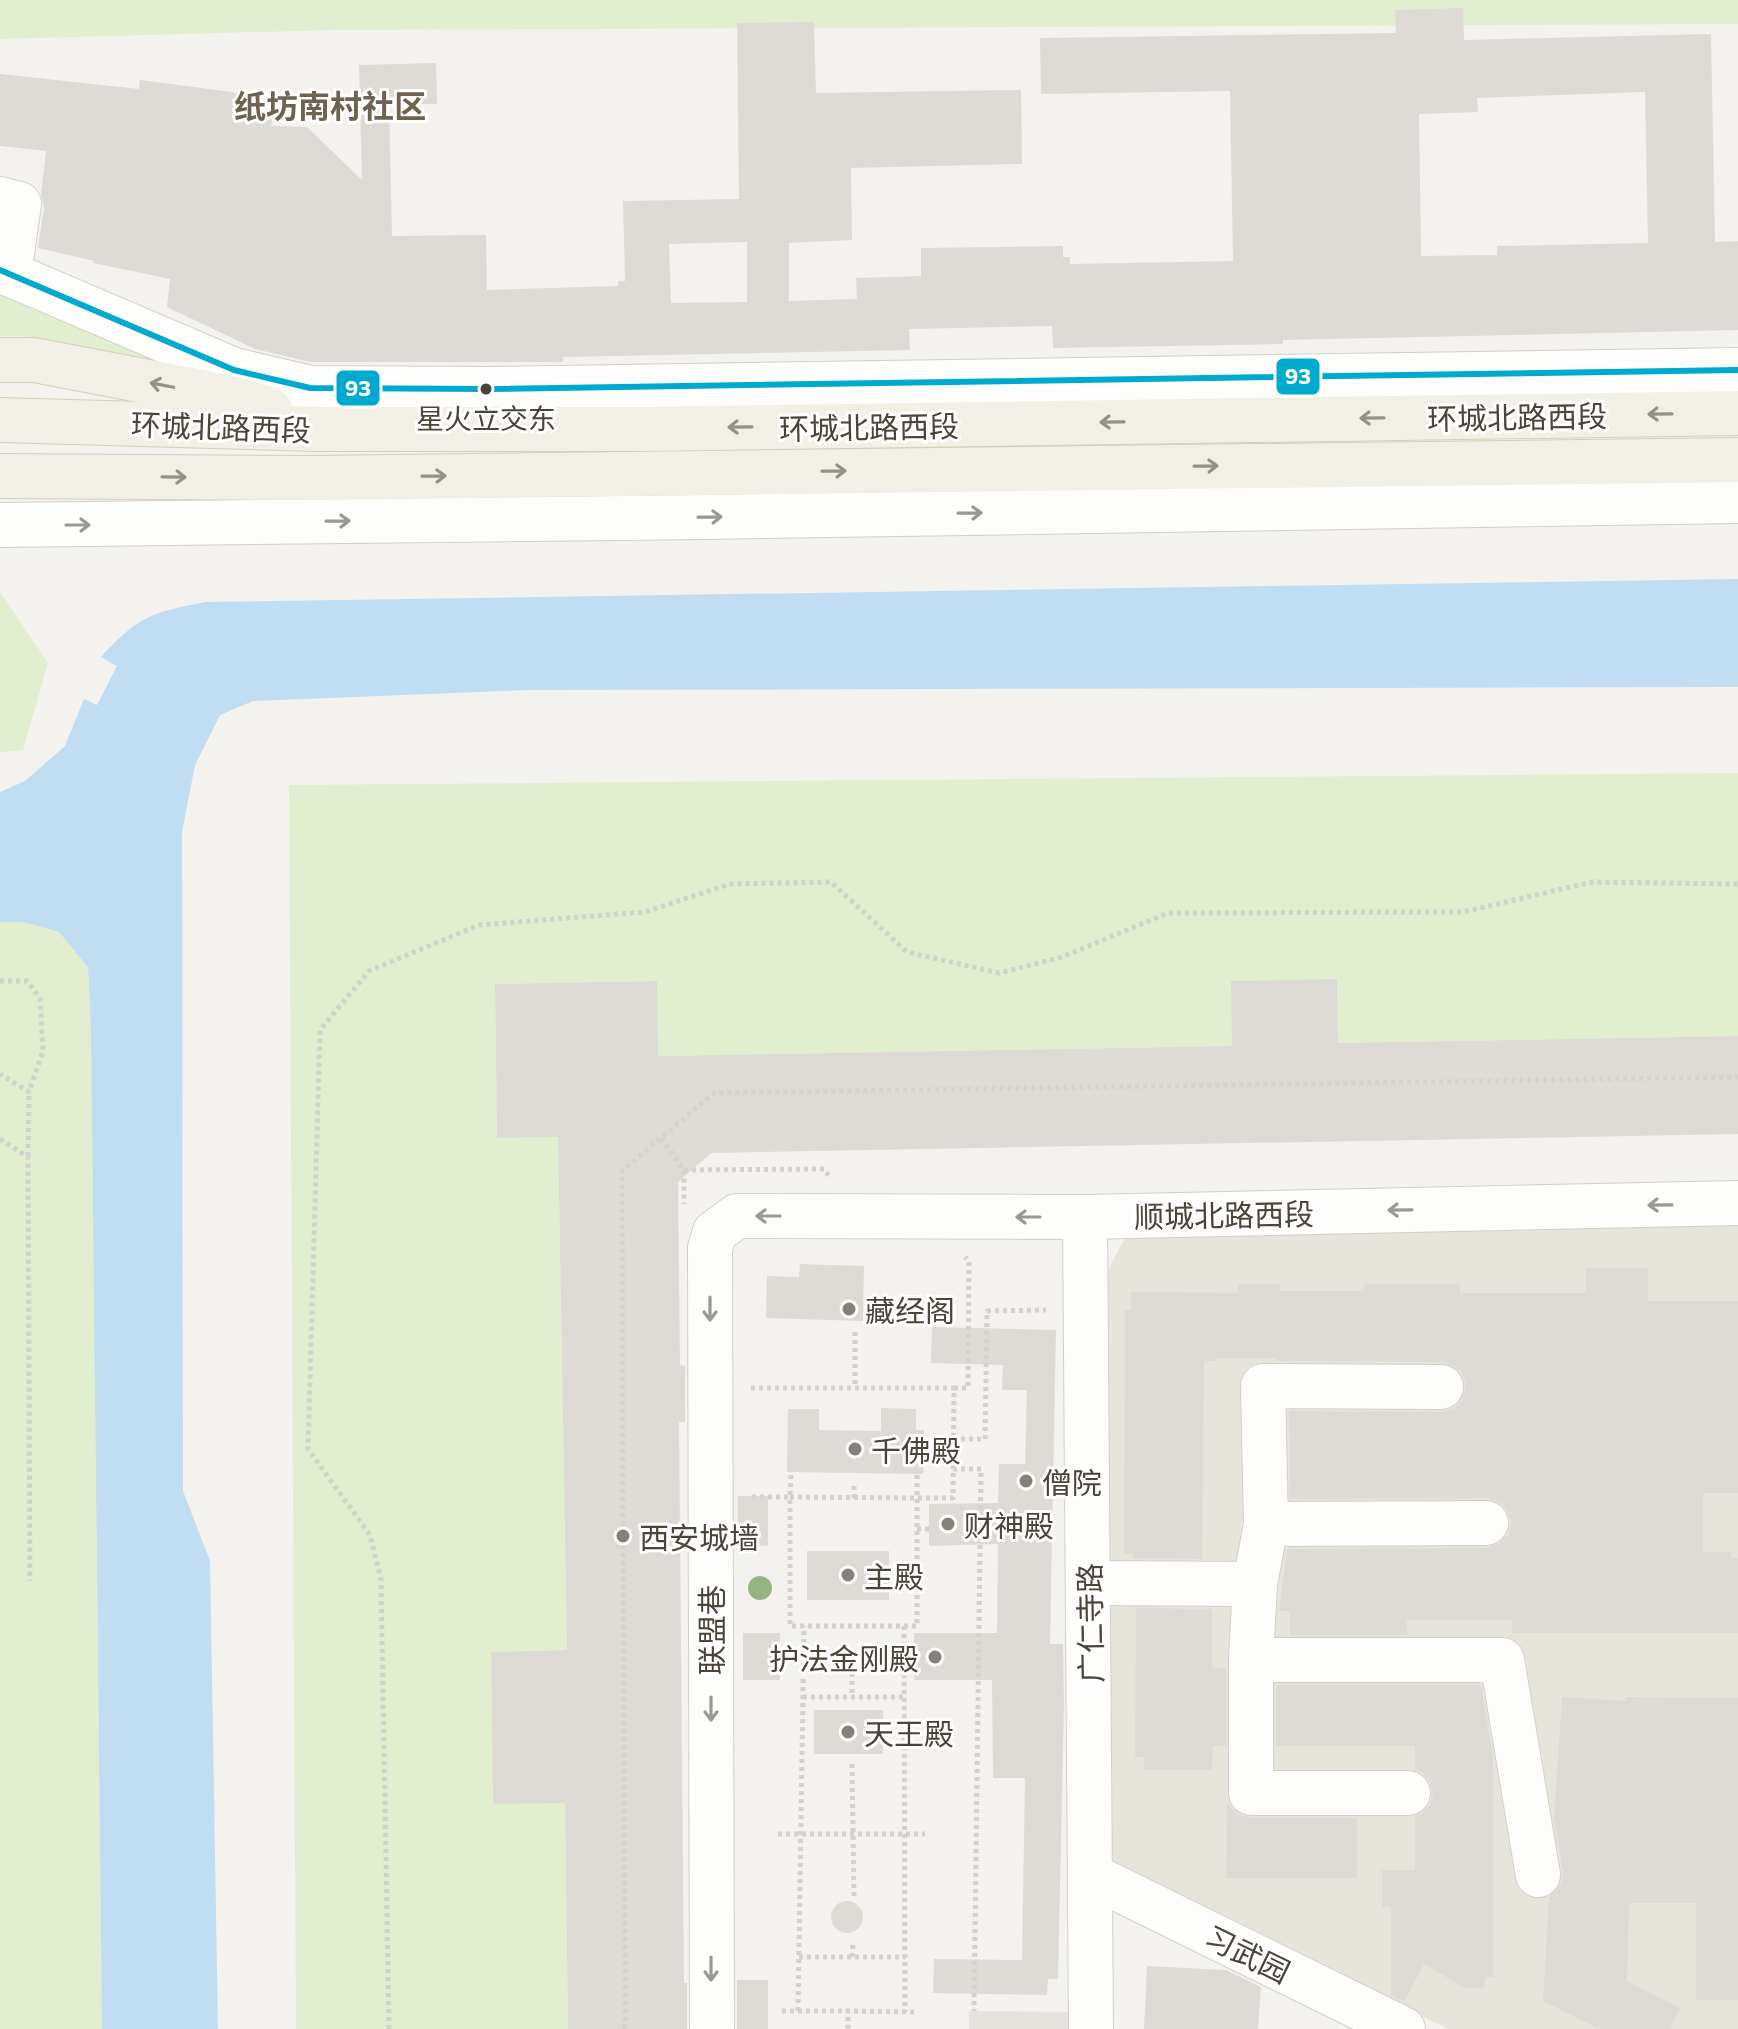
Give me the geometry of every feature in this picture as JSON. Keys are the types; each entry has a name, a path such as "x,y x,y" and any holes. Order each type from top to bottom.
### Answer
{"main road":[{"path":"0,360 34,360 239,385 314,408"},
{"name":"环城北路西段","path":"0,420 180,424 314,408 649,429 1738,413"},
{"name":"环城北路西段","path":"13,479 1738,460"}],"street":[{"path":"0,199 19,204 5,272 239,385"},
{"path":"314,408 552,388 1738,370"},
{"path":"180,424 239,385"},
{"path":"552,388 649,429"},
{"path":"544,474 641,518"},
{"path":"0,525 1738,501"},
{"name":"顺城北路西段","path":"715,1232 737,1216 1085,1217 1738,1203"},
{"name":"广仁寺路","path":"1085,1217 1091,2029"},
{"name":"联盟巷","path":"712,2029 710,1248 715,1232"},
{"path":"1408,1793 1251,1793 1251,1660 1255,1584 1266,1524 1263,1386 1441,1387"},
{"path":"1266,1524 1486,1523"},
{"path":"1088,1583 1255,1584"},
{"path":"1251,1660 1502,1660 1538,1875"},
{"name":"习武园","path":"1092,1876 1403,2029"}],"path":[{"path":"389,2029 381,1579 370,1535 308,1449 320,1030 369,971 479,925 645,912 730,884 831,882 907,952 999,973 1062,957 1168,913 1463,912 1592,882 1738,884"},
{"path":"0,981 27,981 40,998 43,1051 29,1092 30,1581"},
{"path":"0,1074 29,1092"},
{"path":"625,2029 622,1171 714,1093 1738,1077"},
{"path":"661,1138 684,1170 824,1169 832,1180"},
{"path":"0,1139 28,1157"},
{"path":"739,1387 968,1388 969,1261 963,1254"},
{"path":"953,1439 985,1439 987,1311 1088,1310"},
{"path":"855,1332 855,1387"},
{"path":"751,1387 751,1401"},
{"path":"751,1486 751,1497 953,1498 954,1388"},
{"path":"953,1469 981,1469 974,2011"},
{"path":"791,1473 790,1626 917,1626 917,1475"},
{"path":"854,1486 854,1498"},
{"path":"782,1528 790,1528"},
{"path":"917,1529 932,1529"},
{"path":"798,2011 804,1626"},
{"path":"904,1626 905,2012"},
{"path":"796,1661 804,1661"},
{"path":"904,1661 913,1661"},
{"path":"852,1665 852,1697"},
{"path":"803,1697 904,1697"},
{"path":"852,1764 854,1897"},
{"path":"778,1834 925,1834"},
{"path":"852,1957 853,1944"},
{"path":"799,1957 905,1957"},
{"path":"782,2011 914,2012"},
{"path":"848,2011 848,2029"}],"shaded area":[{"path":"1738,1219 1738,2029 1449,2029 1108,1870 1106,1288 1107,1272 1127,1234"},
{"path":"969,2011 1076,2012 1076,2029 969,2029"}],"green space":[{"path":"0,0 1738,0 1738,24 333,30 0,39"},
{"path":"0,295 198,375 22,336 0,336"},
{"path":"0,592 48,663 23,750 0,752"},
{"path":"1738,773 1738,1036 1338,1043 1337,980 1232,981 1232,1046 658,1056 656,981 495,984 497,1138 558,1137 567,1650 491,1652 493,1803 565,1803 568,2029 296,2029 289,785"},
{"path":"0,922 24,922 59,932 88,967 102,2029 0,2029"}],"water":[{"path":"1738,579 1738,687 529,690 253,701 220,715 195,765 182,832 183,1491 210,1561 218,2029 102,2029 88,967 59,932 24,922 0,922 0,792 25,781 65,746 84,699 97,705 117,666 101,657 126,633 159,613 206,602"}],"building":[{"path":"1463,8 1464,40 1711,34 1715,242 1738,241 1738,330 1053,348 1052,326 909,329 910,350 563,357 563,362 310,362 255,349 167,307 170,279 38,248 44,208 41,194 46,151 0,146 0,74 139,89 140,80 247,94 245,109 273,112 271,126 307,127 362,180 359,65 436,63 437,104 389,104 392,236 486,235 487,290 618,286 618,281 625,281 623,201 739,199 737,23 814,22 816,93 1021,90 1022,164 851,168 852,240 789,243 789,301 857,299 856,278 921,276 921,248 1063,246 1063,257 1070,257 1070,264 1233,261 1230,91 1041,94 1040,38 1396,33 1395,10","holes":["1645,92 1648,243 1497,246 1497,255 1421,256 1419,114 1478,112 1477,98","747,242 747,302 671,303 669,244"]},
{"name":"西安城墙","path":"1337,979 1338,1043 1738,1036 1738,1134 711,1153 678,1182 680,1365 685,1366 685,1422 679,1422 687,2029 568,2029 565,1803 493,1804 491,1652 567,1650 558,1137 497,1138 495,984 657,981 658,1056 1232,1046 1231,981"},
{"path":"800,1264 864,1266 863,1321 766,1318 767,1276 799,1277"},
{"path":"1586,1268 1648,1268 1648,1301 1738,1301 1738,1493 1703,1493 1703,1552 1731,1552 1731,1558 1738,1558 1738,1633 1512,1633 1512,1620 1407,1620 1407,1635 1290,1635 1290,1611 1279,1611 1287,1549 1486,1548 1499,1544 1508,1535 1511,1522 1507,1510 1499,1502 1487,1498 1290,1499 1289,1411 1441,1412 1453,1409 1462,1400 1466,1386 1463,1375 1454,1366 1442,1362 1276,1361 1276,1358 1217,1358 1217,1361 1204,1361 1202,1559 1133,1558 1133,1554 1124,1554 1125,1310 1131,1310 1131,1292 1238,1293 1238,1284 1280,1284 1280,1291 1364,1291 1364,1284 1460,1284 1460,1293 1586,1293"},
{"path":"932,1327 1056,1330 1050,1644 1063,1644 1064,1704 1058,1979 1048,1979 1047,1995 933,1993 934,1959 1022,1960 1025,1778 993,1778 992,1680 914,1680 914,1633 997,1633 998,1544 929,1546 929,1504 998,1503 999,1464 1025,1464 1027,1390 1002,1390 1003,1365 931,1363"},
{"name":"千佛殿","path":"881,1408 916,1409 916,1430 924,1430 923,1474 787,1472 788,1409 819,1409 819,1430 881,1431"},
{"path":"738,1496 768,1496 768,1546 737,1545"},
{"name":"主殿","path":"807,1551 889,1551 889,1600 807,1600"},
{"path":"1136,1608 1212,1609 1212,1668 1226,1668 1226,1746 1213,1746 1212,1770 1144,1770 1144,1757 1135,1757"},
{"path":"743,1633 780,1633 780,1680 743,1680"},
{"path":"1276,1685 1481,1685 1493,1756 1493,1977 1485,1977 1484,1988 1465,1988 1424,1964 1404,2002 1391,1995 1391,1907 1382,1907 1382,1870 1415,1870 1415,1816 1430,1805 1433,1794 1430,1781 1415,1770 1415,1746 1276,1746"},
{"path":"1562,1697 1626,1701 1626,1697 1738,1698 1738,2000 1696,2000 1696,1903 1629,1903 1627,1981 1680,2008 1669,2029 1600,2029 1543,2001 1549,1897 1561,1884 1563,1872 1554,1819"},
{"name":"天王殿","path":"814,1710 883,1710 883,1754 814,1754"},
{"path":"1227,1804 1239,1815 1251,1818 1357,1818 1357,1878 1226,1878"},
{"path":"847,1901 858,1906 863,1917 858,1928 847,1933 836,1928 831,1917 836,1906"},
{"path":"1147,1966 1226,1970 1261,1987 1258,2029 1144,2029"},
{"path":"737,1980 768,1980 768,2029 737,2029"}],"transit line":[{"name":"93","path":"0,270 234,370 310,388 488,389 1738,370"}],"place":[{"name":"星火立交东","path":"486,389"},
{"name":"藏经阁","path":"849,1309"},
{"name":"千佛殿","path":"855,1449"},
{"name":"僧院","path":"1026,1481"},
{"name":"财神殿","path":"948,1524"},
{"name":"西安城墙","path":"623,1536"},
{"name":"主殿","path":"848,1575"},
{"name":"护法金刚殿","path":"935,1657"},
{"name":"天王殿","path":"848,1732"}],"district":[{"name":"纸坊南村社区","path":"330,105"}]}
